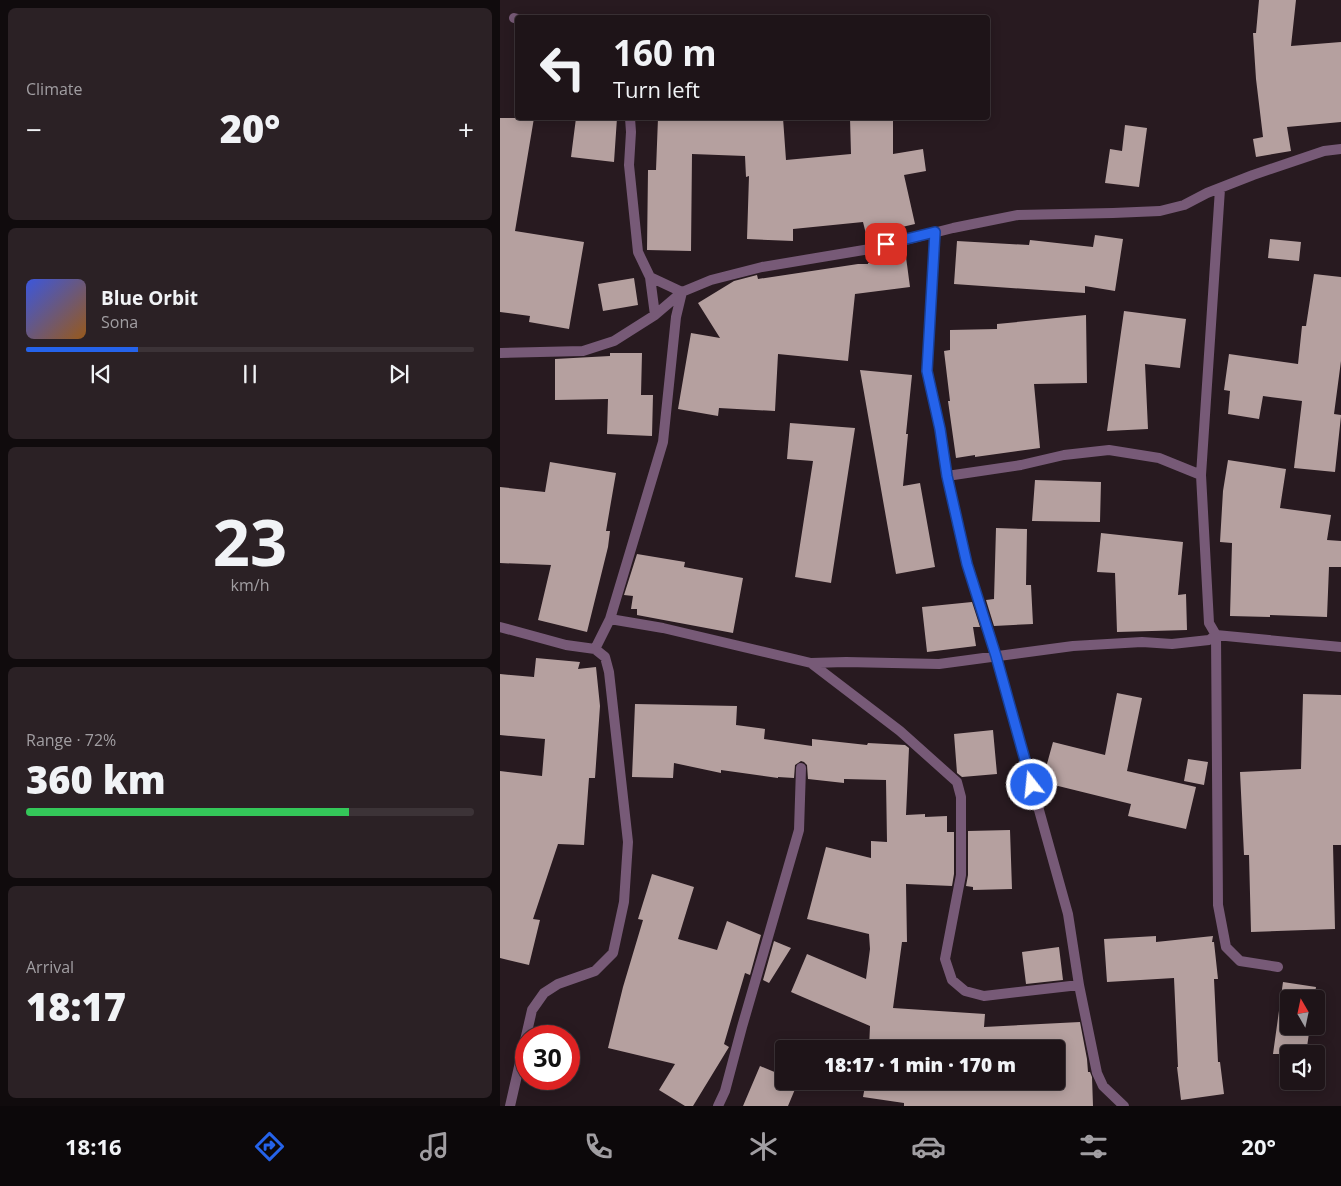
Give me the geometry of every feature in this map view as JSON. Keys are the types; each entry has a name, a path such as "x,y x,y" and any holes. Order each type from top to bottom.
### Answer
{"street":[{"path":"630,120 632,132 629,165 638,252 650,277 654,315"},
{"path":"500,353 583,351 614,341 654,315 682,292 711,280 762,267 870,249 935,232 1018,215 1160,211 1184,205 1253,175 1324,151 1341,149"},
{"path":"1220,189 1201,475 1209,623 1216,635 1218,905 1226,947 1240,961 1278,967"},
{"path":"935,232 927,371 940,429 947,476 967,564 996,656 1068,914 1079,985 1097,1074 1103,1086 1124,1106"},
{"path":"650,277 682,292"},
{"path":"595,649 610,619 663,442 676,317 682,292"},
{"path":"947,476 1021,465 1064,455 1109,450 1159,458 1201,475"},
{"path":"610,619 663,628 810,663 939,664 1073,646 1142,642 1172,644 1209,640 1216,635 1341,647"},
{"path":"500,627 566,645 595,649 605,657 609,672 628,842 624,902 613,953 596,971 558,984 544,993 532,1010 510,1106"},
{"path":"810,663 900,731 957,782 961,797 961,875 945,959 952,980 965,991 984,996 1079,985"},
{"path":"718,1106 725,1091 799,830 802,768"}],"building":[{"path":"1259,0 1296,0 1291,46 1341,42 1341,122 1287,127 1291,151 1256,157 1253,139 1263,137 1253,33 1256,33"},
{"path":"500,118 534,120 515,231 584,242 569,329 529,322 530,316 500,312"},
{"path":"576,120 617,120 614,162 571,157"},
{"path":"658,120 783,120 786,160 851,154 850,120 893,120 893,154 923,149 926,171 904,175 915,224 902,227 903,234 868,242 863,222 793,229 793,241 747,239 749,176 746,177 745,156 692,154 691,251 647,250 648,170 656,170"},
{"path":"1125,125 1147,128 1139,187 1105,183 1110,149 1122,151"},
{"path":"1095,235 1123,239 1115,291 1085,286 1085,293 954,284 957,241 1029,245 1030,240 1093,247"},
{"path":"1270,239 1301,242 1299,261 1268,258"},
{"path":"906,257 910,287 855,294 848,361 778,354 775,411 719,408 718,416 678,409 691,333 720,338 698,303 734,281 757,275 758,279"},
{"path":"1314,274 1341,277 1341,361 1334,414 1341,416 1335,472 1294,468 1302,401 1263,396 1259,419 1228,414 1230,391 1224,390 1229,354 1298,364 1302,326 1306,326"},
{"path":"634,278 638,305 603,311 598,284"},
{"path":"1124,311 1186,319 1180,368 1145,364 1148,429 1107,431"},
{"path":"1086,315 1087,383 1034,384 1040,448 956,458 948,401 950,401 944,351 950,350 950,330 997,329 997,324"},
{"path":"610,353 642,353 641,395 653,395 652,436 607,434 608,399 555,400 555,359 610,356"},
{"path":"860,370 912,375 903,486 920,483 935,567 896,574"},
{"path":"790,423 855,428 831,583 795,577 813,461 787,459"},
{"path":"1228,460 1286,469 1280,508 1331,515 1327,540 1341,541 1341,567 1329,567 1327,617 1230,616 1232,543 1220,542 1223,491"},
{"path":"550,462 616,473 606,531 610,531 608,547 587,632 538,620 551,565 500,563 500,487 545,492"},
{"path":"1035,480 1101,482 1100,522 1032,521"},
{"path":"996,528 1027,529 1026,585 1031,585 1033,624 994,626 986,600 994,599"},
{"path":"1101,533 1183,542 1178,595 1186,594 1187,630 1117,632 1115,573 1097,572"},
{"path":"637,554 685,562 684,567 743,578 733,633 637,615 637,609 631,609 633,596 624,595"},
{"path":"972,602 980,627 973,627 976,646 927,652 922,607"},
{"path":"536,658 580,662 578,669 596,667 600,706 595,778 589,778 584,845 558,844 533,919 540,920 529,965 500,958 500,771 542,776 545,739 500,735 500,674 534,677"},
{"path":"1117,693 1142,698 1127,771 1196,787 1186,829 1128,816 1131,804 1042,782 1053,742 1105,755"},
{"path":"1303,694 1341,695 1341,845 1333,845 1335,929 1251,932 1249,855 1244,855 1240,772 1301,769"},
{"path":"635,704 737,706 736,725 765,729 764,739 812,746 812,739 867,745 868,743 905,745 909,748 906,815 925,814 925,817 947,816 947,832 954,832 954,874 952,886 906,884 907,942 902,942 893,1008 985,1014 984,1027 1080,1022 1088,1072 1090,1072 1092,1077 1093,1106 904,1106 904,1103 863,1097 864,1090 1065,1090 1065,1040 869,1040 870,1026 791,992 807,954 866,979 870,949 869,934 807,919 826,847 871,858 871,841 887,842 886,780 844,779 844,783 808,779 807,765 801,761 795,765 794,778 778,778 721,770 721,773 674,763 673,778 632,777"},
{"path":"993,730 997,774 962,777 957,773 954,734"},
{"path":"1188,759 1208,762 1204,785 1184,781"},
{"path":"1010,830 1012,889 973,890 973,887 966,886 968,875 968,831"},
{"path":"652,874 694,887 678,939 717,950 727,921 761,935 750,975 745,973 724,1044 729,1047 693,1106 685,1106 659,1090 675,1064 608,1048 623,987 643,920 638,919"},
{"path":"1156,936 1156,942 1213,936 1212,942 1214,942 1218,979 1214,979 1218,1062 1220,1062 1224,1094 1181,1100 1177,1067 1174,978 1107,982 1104,939"},
{"path":"774,941 791,948 769,983 763,980"},
{"path":"1059,947 1063,980 1026,984 1022,952"},
{"path":"1283,982 1316,987 1316,990 1282,990"},
{"path":"1280,1004 1280,1035 1309,1035 1307,1045 1280,1045 1280,1054 1273,1054"},
{"path":"760,1066 775,1072 775,1090 795,1090 788,1106 743,1106"}],"route":[{"path":"886,244 935,232 927,371 940,429 947,476 967,564 996,656 1032,785"}]}
